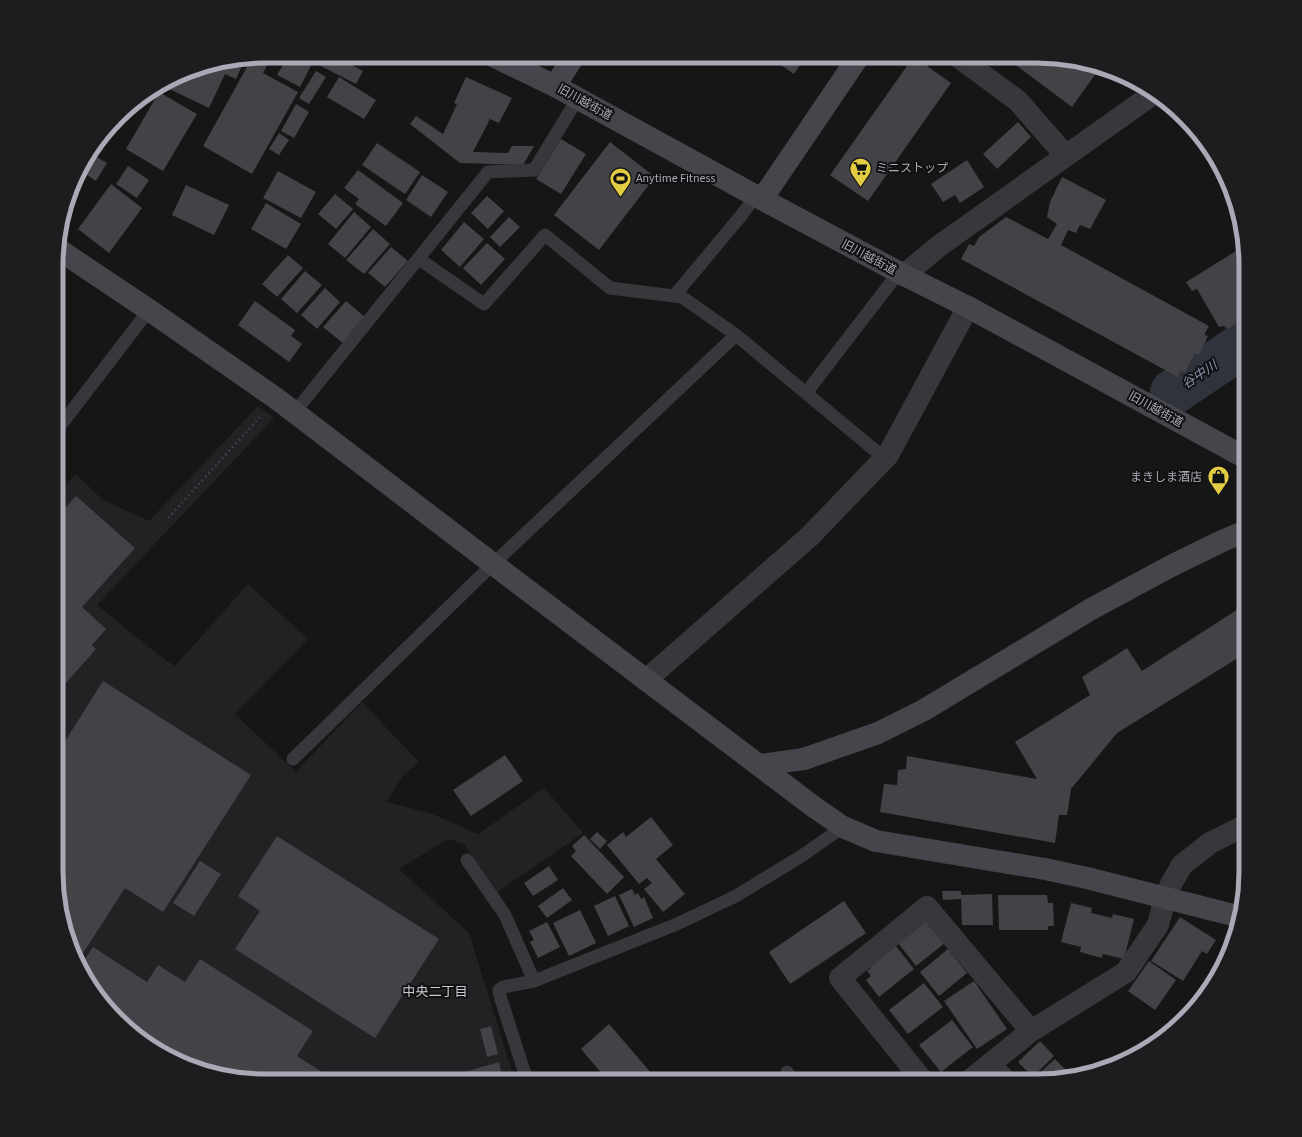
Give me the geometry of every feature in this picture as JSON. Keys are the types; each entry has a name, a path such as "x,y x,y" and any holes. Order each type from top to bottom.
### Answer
{"street":[{"name":"旧川越街道","path":"507,63 578,98 759,198 901,274 968,307 1239,454"},
{"path":"555,86 570,63"},
{"path":"759,198 854,63"},
{"path":"966,63 1018,101 1066,156"},
{"path":"901,274 1149,97"},
{"path":"63,252 277,399 294,414 492,564 814,807 843,827 876,841 1045,869 1234,915"},
{"path":"646,680 809,537 888,455 968,307"},
{"path":"760,765 804,758 878,733 924,710 1093,608 1171,566 1239,534"},
{"path":"977,1074 1032,1031 1126,972 1158,926 1165,898 1182,865 1210,843 1239,828"},
{"path":"917,1074 840,978 927,907 1032,1031"}],"lane":[{"path":"294,414 488,172 534,170 578,98"},
{"path":"674,296 740,217 759,198"},
{"path":"419,259 484,304 544,234 610,288 682,298 736,335 877,452 888,455"},
{"path":"806,393 901,274"},
{"path":"63,422 149,310"},
{"path":"293,759 492,564 736,335"},
{"path":"526,1074 499,990 503,987 534,981 677,924 736,896 803,855 843,827"},
{"path":"467,860 505,915 534,981"},
{"path":"993,1061 1005,1074"}],"path":[{"path":"168,518 277,399"}],"shaded area":[{"path":"258,406 274,418 97,605 156,653 175,666 248,584 308,639 235,714 296,772 362,702 419,762 403,776 386,802 430,813 478,834 544,788 583,833 496,893 464,844 448,839 399,869 469,933 513,1074 252,1074 226,1070 188,1059 153,1040 122,1015 97,984 78,949 70,924 63,885 63,488 76,474 103,500 149,521"}],"building":[{"path":"249,63 268,63 263,73 298,92 252,174 203,146"},
{"path":"279,63 312,63 300,87 277,75 283,65"},
{"path":"348,63 363,71 356,84 317,64"},
{"path":"778,63 801,63 794,74"},
{"path":"903,63 928,63 927,66 951,83 868,201 830,175 907,66"},
{"path":"1013,63 1050,63 1097,72 1072,107"},
{"path":"243,64 236,79 225,74 209,108 168,88 200,74"},
{"path":"316,71 326,77 309,104 299,98"},
{"path":"339,77 376,100 364,119 327,97"},
{"path":"466,77 512,98 499,123 490,119 473,152 508,153 512,146 534,146 523,165 460,163 410,124 416,116 443,134 457,104 454,103"},
{"path":"160,93 197,114 163,171 126,149"},
{"path":"296,104 309,112 294,138 281,131"},
{"path":"1018,122 1031,137 997,169 983,154"},
{"path":"279,133 289,140 279,155 269,149"},
{"path":"561,139 586,154 561,194 536,179"},
{"path":"610,142 655,177 599,250 554,215"},
{"path":"377,143 420,172 405,194 362,165"},
{"path":"95,156 107,163 96,181 85,174"},
{"path":"967,160 984,187 960,203 955,195 943,202 931,184"},
{"path":"128,166 149,180 137,198 116,184"},
{"path":"358,170 403,203 386,226 355,204 359,199 344,188"},
{"path":"278,171 316,192 301,218 263,198"},
{"path":"422,175 448,192 431,217 406,200"},
{"path":"1062,177 1106,200 1090,229 1080,225 1076,233 1068,230 1061,245 1209,326 1205,333 1205,335 1208,336 1199,354 1195,353 1185,372 1180,371 1178,377 961,259 969,244 974,246 979,237 1006,217 1048,239 1057,224 1047,217 1050,202"},
{"path":"111,184 142,208 109,253 78,229"},
{"path":"186,185 229,205 214,235 172,215"},
{"path":"335,194 353,209 336,229 318,214"},
{"path":"487,196 504,211 488,229 471,213"},
{"path":"266,203 301,224 286,249 251,229"},
{"path":"354,212 371,227 345,258 328,244"},
{"path":"509,217 520,227 500,247 490,237"},
{"path":"464,222 484,239 460,267 441,250"},
{"path":"373,229 390,244 364,274 346,260"},
{"path":"487,243 505,259 481,285 463,268"},
{"path":"391,247 408,261 385,287 368,273"},
{"path":"1239,249 1239,322 1227,329 1224,326 1219,327 1197,289 1192,291 1186,282"},
{"path":"288,255 303,268 277,297 262,284"},
{"path":"305,271 322,285 297,313 281,299"},
{"path":"325,288 340,302 317,329 301,315"},
{"path":"255,301 295,330 291,336 302,344 289,362 238,325"},
{"path":"346,301 366,318 344,344 323,327"},
{"path":"76,496 135,548 82,607 106,629 92,645 96,649 63,686 63,510"},
{"path":"1239,609 1239,657 1117,733 1071,789 1067,815 1059,815 1055,843 880,812 884,784 897,785 898,770 906,769 907,756 1037,779 1015,742 1090,695 1082,677 1127,648 1142,671"},
{"path":"103,681 251,775 163,912 125,888 81,956 70,924 63,885 63,744"},
{"path":"505,755 523,781 471,816 453,790"},
{"path":"651,817 673,845 656,859 685,894 663,912 644,889 652,883 647,878 639,884 607,845 623,832 626,837"},
{"path":"597,832 607,841 600,849 590,839"},
{"path":"584,835 624,877 607,894 571,856 576,851 572,846"},
{"path":"277,836 439,939 375,1038 235,949 260,911 238,896"},
{"path":"200,861 221,874 194,916 173,903"},
{"path":"549,866 558,880 533,896 524,883"},
{"path":"563,888 572,900 547,918 538,906"},
{"path":"632,889 635,895 638,893 641,899 644,897 653,918 634,927 619,895"},
{"path":"942,891 961,891 961,895 992,894 993,925 962,925 961,899 943,900"},
{"path":"998,895 1047,895 1048,903 1053,903 1054,926 1048,926 1048,930 999,930"},
{"path":"615,896 629,926 608,936 594,906"},
{"path":"844,901 866,933 790,984 769,952"},
{"path":"1071,903 1092,908 1091,913 1112,918 1113,914 1134,919 1124,959 1103,954 1102,958 1080,952 1081,947 1061,942"},
{"path":"580,910 596,943 569,956 553,923"},
{"path":"932,916 950,939 916,966 898,943"},
{"path":"1180,917 1216,940 1207,954 1202,951 1183,981 1151,961"},
{"path":"547,922 560,947 538,958 530,942 534,940 529,931"},
{"path":"895,945 914,969 879,997 866,980 871,976 867,971 871,968 869,965"},
{"path":"93,947 147,982 158,965 185,982 200,959 313,1031 297,1056 325,1074 252,1074 213,1067 188,1059 153,1040 122,1015 97,984 84,961"},
{"path":"948,949 967,973 939,996 920,972"},
{"path":"1149,961 1176,980 1155,1010 1128,991"},
{"path":"974,981 1007,1029 977,1049 944,1001"},
{"path":"924,983 943,1007 908,1034 889,1010"},
{"path":"952,1020 973,1047 941,1072 919,1045"},
{"path":"609,1024 652,1074 602,1074 581,1049"},
{"path":"491,1026 498,1054 487,1057 480,1029"},
{"path":"1040,1041 1054,1056 1036,1074 1030,1074 1018,1062"},
{"path":"1055,1059 1067,1071 1050,1074 1038,1074"},
{"path":"499,1062 502,1074 457,1074"}],"waterway":[{"name":"谷中川","path":"1173,392 1239,348"}],"place":[{"name":"ミニストップ","path":"860,188"},
{"name":"Anytime Fitness","path":"620,198"},
{"name":"まきしま酒店","path":"1218,496"}],"district":[{"name":"中央二丁目","path":"435,991"}]}
